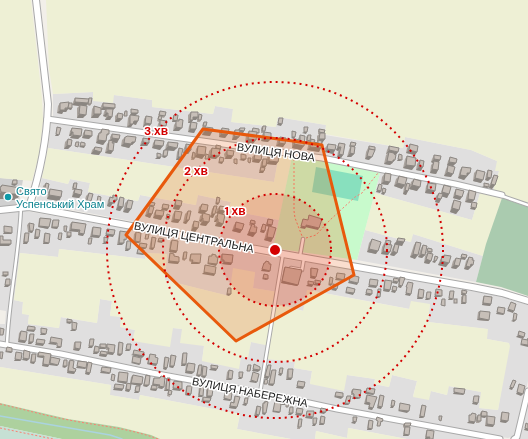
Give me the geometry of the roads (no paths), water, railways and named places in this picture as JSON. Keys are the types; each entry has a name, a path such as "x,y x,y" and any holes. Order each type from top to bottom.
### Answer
{"street":[{"path":"29,207 36,185 43,153 48,119 47,91 36,0"},
{"name":"ВУЛИЦЯ НОВА","path":"48,119 322,158 455,184 502,195"},
{"name":"ВУЛИЦЯ ЦЕНТРАЛЬНА","path":"0,210 29,207 502,293 528,301"},
{"name":"ВУЛИЦЯ НАБЕРЕЖНА","path":"0,344 61,354 152,373 500,439"},
{"path":"514,439 517,437 528,391"}],"lane":[{"path":"502,195 528,205"},
{"path":"7,345 20,233 21,208"},
{"path":"291,268 302,270 303,239"},
{"path":"260,393 283,254"}],"waterway":[{"path":"0,416 110,435 122,439"}],"place":[{"name":"Свято Успенський Храм","path":"8,197"}]}
